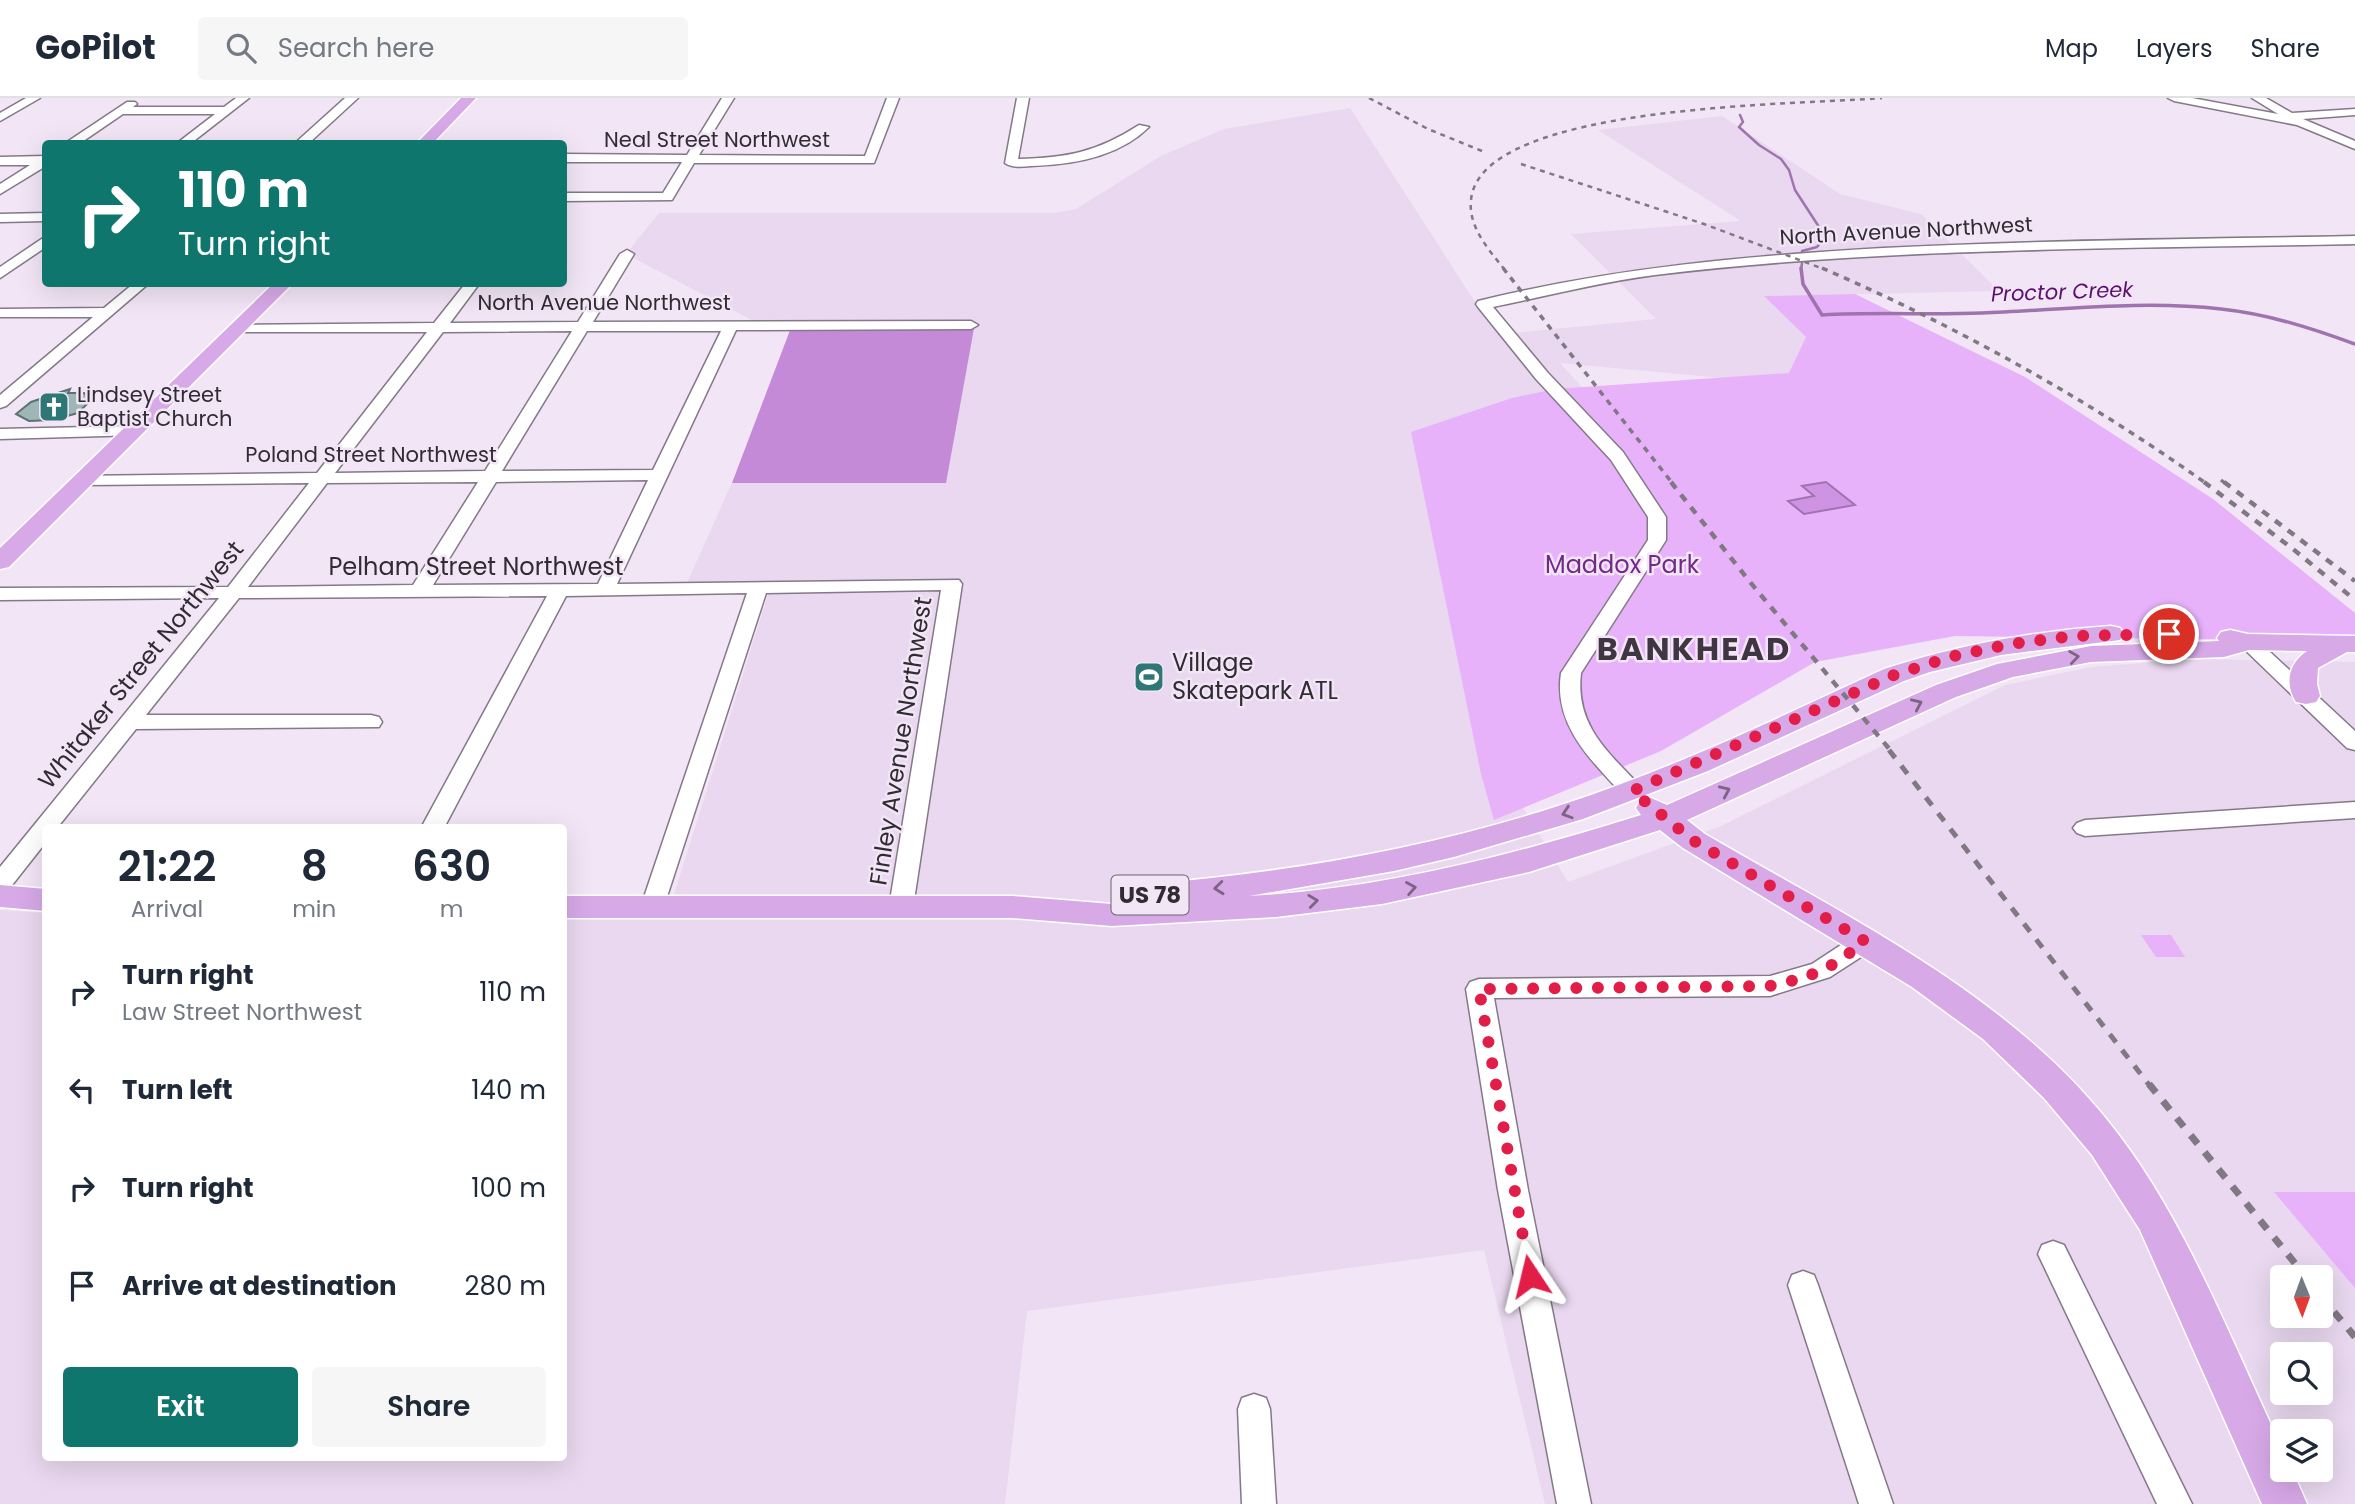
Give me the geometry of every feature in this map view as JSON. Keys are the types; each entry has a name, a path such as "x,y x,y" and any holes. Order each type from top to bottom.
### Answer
{"main road":[{"path":"427,140 469,98"},
{"path":"0,562 280,287"},
{"name":"US 78","path":"567,906 1013,907 1112,915 1354,883 1632,791 1894,675 1954,656 2011,644 2111,634 2209,634 2248,642 2348,644"},
{"name":"US 78","path":"1354,883 1407,888 1501,868 1663,819 1946,691 2007,670 2091,654 2224,649 2248,642"},
{"path":"2306,696 2300,679 2303,669 2312,659 2348,644"},
{"path":"1632,791 1663,819 1694,841 1865,941 1967,1008 1995,1030 2057,1088 2105,1144 2130,1179 2175,1261 2285,1504"},
{"path":"0,896 42,900"}],"street":[{"path":"0,118 34,98"},
{"path":"77,140 140,98"},
{"path":"187,140 243,98"},
{"path":"305,140 352,98"},
{"path":"567,197 667,197 728,98"},
{"name":"Neal Street Northwest","path":"567,158 870,159 893,98"},
{"path":"1023,98 1010,163 1055,161 1092,155 1116,146 1143,127"},
{"path":"2174,98 2213,102 2295,119 2355,112"},
{"path":"2258,98 2295,119 2355,145"},
{"path":"120,111 227,110"},
{"path":"0,161 42,161"},
{"path":"0,190 42,163"},
{"path":"0,218 42,218"},
{"name":"North Avenue Northwest","path":"1632,791 1575,721 1570,707 1568,684 1571,673 1657,540 1657,517 1617,456 1542,376 1483,304 1606,279 1710,265 1919,251 2353,241"},
{"path":"0,274 42,243"},
{"path":"419,592 627,254"},
{"path":"0,403 137,287"},
{"name":"Whitaker Street Northwest","path":"47,824 234,592 470,287"},
{"path":"0,313 108,312"},
{"path":"606,590 731,325"},
{"name":"North Avenue Northwest","path":"238,328 971,326"},
{"path":"0,434 133,431"},
{"name":"Poland Street Northwest","path":"83,480 660,475"},
{"name":"Pelham Street Northwest","path":"0,594 559,591 952,584"},
{"name":"Finley Avenue Northwest","path":"901,907 952,584"},
{"path":"653,906 758,588"},
{"path":"434,824 559,591"},
{"path":"2248,642 2355,743"},
{"path":"129,722 371,722"},
{"path":"2085,828 2355,810"},
{"name":"Whitaker Street Northwest","path":"0,883 42,831"},
{"path":"1574,1504 1513,1190 1479,989 1770,986 1808,978 1836,964 1865,941"},
{"path":"2053,1254 2175,1504"},
{"path":"1803,1285 1876,1504"},
{"path":"1254,1409 1259,1502"}],"shaded area":[{"path":"1350,108 1475,302 1505,334 1656,319 1571,234 1741,221 1598,130 1722,116 1840,194 1921,214 1999,291 1765,296 1806,337 1790,373 1723,378 1560,363 1589,395 1498,766 1568,882 1721,826 2005,685 2091,667 2198,659 2355,662 2355,1504 1545,1504 1484,1250 1027,1311 1005,1504 0,1504 0,910 42,913 42,1461 567,1461 567,918 667,917 771,585 686,585 732,483 945,483 975,324 761,325 626,254 659,213 1055,213 1076,209 1161,156 1224,129"},
{"path":"975,323 946,483 732,483 792,325"},
{"path":"1826,482 1855,505 1804,514 1788,501 1814,496 1802,486"}],"green space":[{"name":"Maddox Park","path":"1855,294 2025,377 2213,499 2355,613 2355,641 1955,636 1815,662 1661,751 1494,820 1481,774 1411,432 1512,398 1555,389 1789,373 1806,337 1764,296"},
{"path":"2141,935 2171,935 2185,957 2156,957"},
{"path":"2274,1192 2355,1192 2355,1288"}],"building":[{"name":"Lindsey Street Baptist Church","path":"70,389 68,393 84,393 90,401 78,413 52,420 29,421 16,414 31,402"}],"waterway":[{"name":"Proctor Creek","path":"1740,115 1743,122 1739,127 1759,145 1781,159 1789,170 1795,190 1821,230 1821,242 1817,247 1802,251"},
{"name":"Proctor Creek","path":"1801,269 1802,263"},
{"name":"Proctor Creek","path":"1801,269 1803,284 1822,315 2191,306 2272,318 2355,344"}],"railway":[{"path":"1369,98 1428,129 1482,151"},
{"path":"1505,270 1476,229 1471,200 1488,168 1529,144 1585,127 1652,115 1882,98"},
{"path":"1521,164 1704,224 1826,270"},
{"path":"1503,268 1673,484"},
{"path":"1822,268 1923,315 2020,366 2115,422 2207,484"},
{"path":"2221,480 2226,484"},
{"path":"1671,482 1750,582 1891,751"},
{"path":"2204,482 2355,600"},
{"path":"2224,482 2355,581"},
{"path":"1889,750 2150,1086"},
{"path":"2149,1084 2296,1265"},
{"path":"2333,1311 2355,1337"}],"place":[{"name":"Lindsey Street Baptist Church","path":"54,407"},
{"name":"Village Skatepark ATL","path":"1149,677"}],"district":[{"name":"BANKHEAD","path":"1694,649"}],"route":[{"path":"1530,1276 1479,989 1770,986 1808,978 1836,964 1865,941 1694,841 1663,819 1632,791 1894,675 1923,665 2011,644 2073,636 2169,634"}]}
